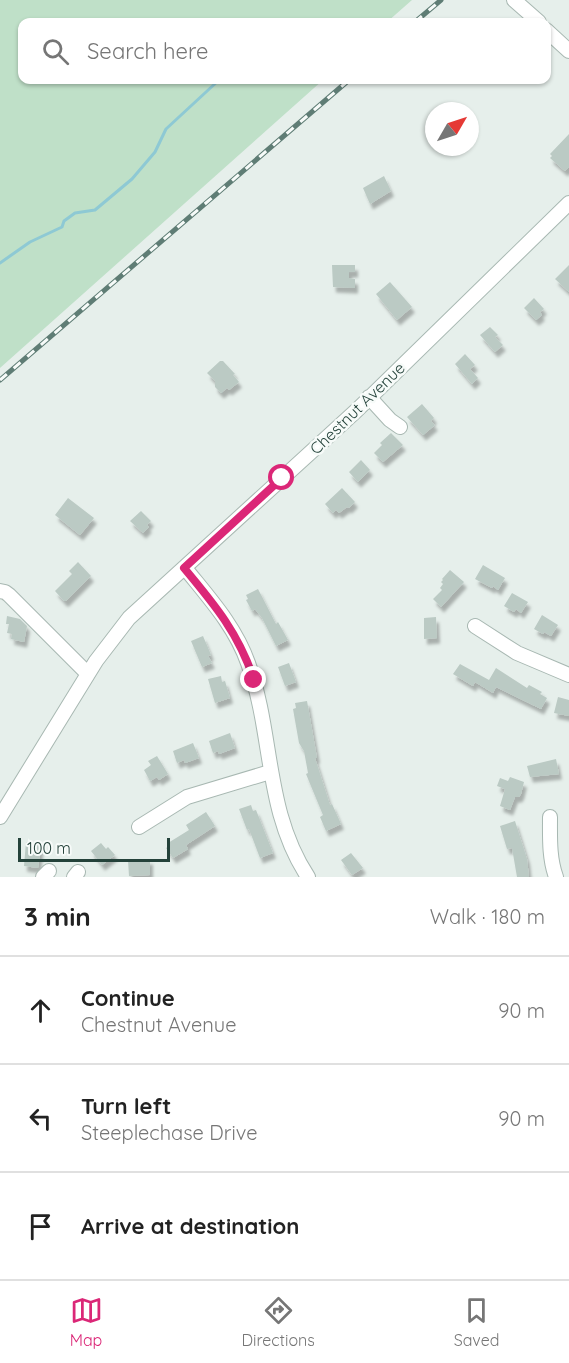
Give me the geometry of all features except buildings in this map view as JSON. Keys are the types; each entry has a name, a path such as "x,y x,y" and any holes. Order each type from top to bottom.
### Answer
{"street":[{"path":"514,0 534,18"},
{"path":"551,35 569,51"},
{"name":"Chestnut Avenue","path":"0,817 88,674 129,618 369,397 569,202"},
{"path":"369,397 390,420 400,427"},
{"path":"184,568 225,617 248,661 261,708 270,772 285,830 292,850 308,877"},
{"path":"0,591 5,592 88,674"},
{"path":"475,626 517,653 569,675"},
{"path":"139,827 187,797 270,772"},
{"path":"550,817 551,858 556,877"}],"green space":[{"path":"0,0 412,0 392,18 18,18 18,84 319,84 0,368"}],"waterway":[{"path":"0,263 30,242 62,227 64,221 75,213 95,210 132,179 155,152 166,129 215,84"}],"railway":[{"path":"420,18 441,0"},
{"path":"0,380 344,84"}],"route":[{"path":"254,680 242,646 232,629 219,609 184,568 282,478"}]}
